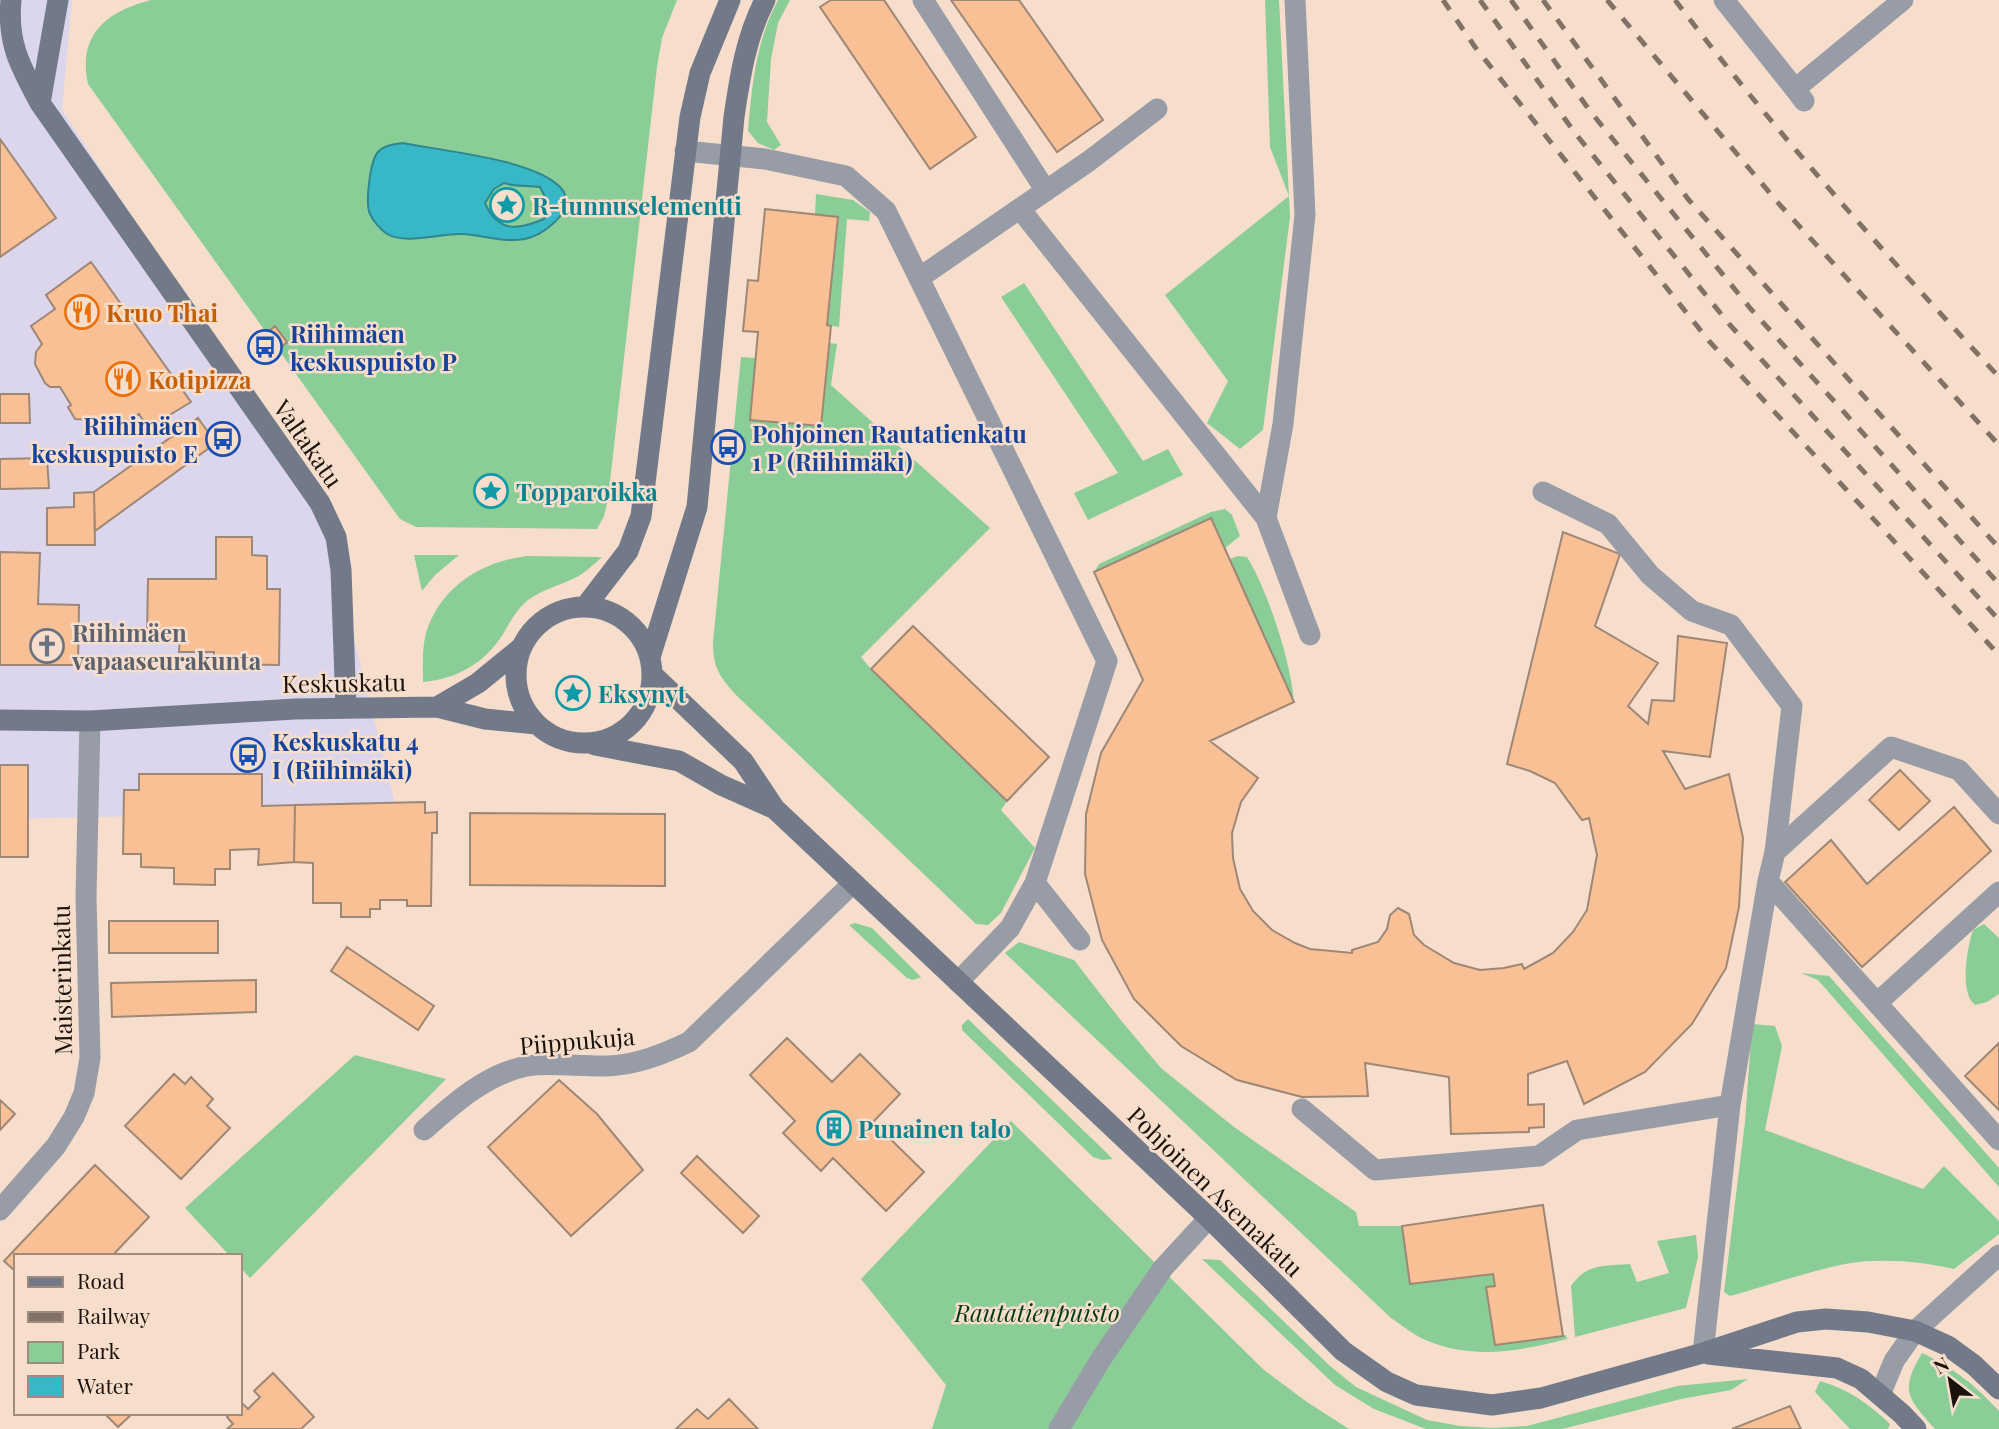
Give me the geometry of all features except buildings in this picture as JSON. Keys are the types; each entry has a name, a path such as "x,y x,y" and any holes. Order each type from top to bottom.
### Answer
{"street":[{"name":"Valtakatu","path":"11,0 11,40 21,67 40,103 320,503 336,537 341,570 346,707"},
{"path":"40,103 58,0"},
{"path":"585,607 628,551 641,516 685,151 700,74 730,0"},
{"path":"652,666 641,637 626,621 607,610 585,607 566,610 548,618 533,630 522,647 516,667 517,688 524,707 536,724 551,735 570,742 589,744 609,739 627,729 641,714 650,695 652,666 696,507 741,64 757,15 765,0"},
{"path":"923,0 1046,191"},
{"path":"1266,518 1283,424 1305,215 1295,0"},
{"path":"1724,0 1799,95 1903,0"},
{"path":"919,278 1089,161 1157,109"},
{"path":"685,151 765,159 846,176 886,211 1107,661 1035,883 1010,928 958,982"},
{"path":"1020,209 1266,518 1310,635"},
{"path":"1543,492 1608,524 1650,575 1692,611 1731,625 1792,706 1775,852 1730,1105 1703,1353 1838,1368 1861,1379 1916,1429"},
{"name":"Keskuskatu","path":"437,707 478,683 522,647"},
{"name":"Pohjoinen Asemakatu","path":"652,666 743,761 775,809 1209,1218 1343,1351 1387,1382 1416,1395 1454,1402 1492,1405 1516,1402 1541,1398 1703,1353 1797,1322 1826,1319 1868,1322 1915,1331 1948,1346 1974,1365 1999,1389"},
{"name":"Keskuskatu","path":"0,720 90,721 346,707 437,707 485,719 536,724"},
{"name":"Maisterinkatu","path":"0,1210 56,1146 74,1117 84,1093 90,1058 86,897 90,721"},
{"name":"Pohjoinen Asemakatu","path":"589,744 679,761 720,785 775,809"},
{"path":"1775,852 1891,747 1959,770 1999,814"},
{"path":"1768,881 1999,1140"},
{"name":"Piippukuja","path":"424,1130 459,1099 493,1079 528,1066 611,1066 654,1058 689,1042 853,883"},
{"path":"1035,883 1080,940"},
{"path":"1877,1003 1999,892"},
{"path":"1302,1109 1375,1170 1539,1156 1577,1130 1730,1105"},
{"path":"1059,1429 1101,1359 1163,1268 1209,1218"},
{"path":"1880,1395 1894,1361 1915,1331 1999,1255"}],"shaded area":[{"path":"0,0 72,0 62,110 320,503 397,811 0,819"}],"green space":[{"path":"151,0 677,0 662,38 657,67 608,499 597,529 416,527 400,519 88,84 87,52 91,39 99,28 121,11"},
{"path":"778,0 790,0 778,23 771,59 767,122 781,145 774,150 758,143 748,131 753,80 760,47"},
{"path":"1265,0 1279,0 1289,196 1270,147"},
{"path":"816,194 853,200 870,212 869,221 847,219 839,327 827,325 838,218 815,215"},
{"path":"1289,196 1290,217 1263,430 1240,449 1207,423 1228,381 1165,295"},
{"path":"1024,283 1143,461 1168,449 1183,475 1088,520 1074,493 1118,473 1001,297"},
{"path":"829,343 837,344 831,385 990,528 861,657 1007,801 1001,810 1035,848 1001,913 988,925 976,924 736,695 721,676 714,658 713,642 741,357 756,358 750,420 821,426"},
{"path":"1225,509 1232,515 1240,536 1225,548 1210,518 1094,572 1099,564 1211,512"},
{"path":"414,555 459,555 435,575 422,591"},
{"path":"527,556 602,557 577,577 528,600 496,644 469,668 447,677 423,682 426,633 441,602 465,579 479,570"},
{"path":"1247,557 1270,607 1288,667 1294,702 1230,559"},
{"path":"855,923 872,928 921,977 913,980 907,978 849,925"},
{"path":"1984,924 1999,938 1999,994 1987,1002 1975,1005 1967,990 1967,958 1973,930"},
{"path":"1019,942 1074,960 1161,1068 1234,1127 1356,1212 1359,1226 1402,1226 1410,1284 1493,1274 1495,1286 1486,1288 1495,1345 1566,1335 1567,1339 1497,1352 1463,1350 1423,1339 1391,1318 1005,953"},
{"path":"1801,973 1829,976 1999,1168 1999,1187 1818,980"},
{"path":"968,1019 1113,1159 1093,1157 962,1030 962,1025"},
{"path":"1752,1024 1775,1026 1782,1046 1765,1130 1923,1189 1944,1166 1999,1221 1999,1234 1954,1269 1903,1261 1851,1263 1730,1296 1724,1292 1745,1122"},
{"path":"355,1055 446,1079 250,1278 242,1269 242,1254 228,1254 185,1208"},
{"name":"Rautatienpuisto","path":"1011,1121 1264,1370 1349,1429 932,1429 946,1385 861,1279"},
{"path":"1696,1235 1698,1257 1686,1308 1575,1337 1571,1286 1583,1273 1597,1267 1630,1264 1637,1282 1669,1273 1657,1241"},
{"path":"1202,1259 1220,1260 1330,1366 1356,1387 1427,1420 1493,1428 1527,1426 1677,1386 1748,1379 1731,1390 1681,1399 1562,1429 1426,1429 1374,1409 1335,1385"},
{"path":"1922,1353 1954,1371 1990,1402 1999,1411 1999,1429 1935,1429 1918,1410 1910,1394 1911,1377"},
{"path":"1820,1381 1840,1388 1866,1404 1890,1424 1888,1429 1850,1429 1815,1392"}],"water":[{"path":"403,143 530,169 560,187 566,196 567,207 549,227 525,239 454,234 414,239 387,234 371,217 368,192 371,173 375,157 380,150","holes":["504,183 540,187 550,207 544,219 517,227 496,220 485,203 494,189"]}],"railway":[{"path":"1443,0 1475,47 1709,341 1999,655"},
{"path":"1480,0 1575,133 1730,325 1999,620"},
{"path":"1511,0 1590,111 1750,308 1999,584"},
{"path":"1543,0 1688,199 1999,548"},
{"path":"1607,0 1780,205 1999,445"},
{"path":"1675,0 1752,98 1832,193 1999,377"}],"place":[{"name":"R-tunnuselementti","path":"507,205"},
{"name":"Kruo Thai","path":"82,312"},
{"name":"Riihimäen keskuspuisto P","path":"265,347"},
{"name":"Kotipizza","path":"123,379"},
{"name":"Riihimäen keskuspuisto E","path":"223,439"},
{"name":"Pohjoinen Rautatienkatu 1 P (Riihimäki)","path":"728,447"},
{"name":"Topparoikka","path":"491,491"},
{"name":"Riihimäen vapaaseurakunta","path":"47,646"},
{"name":"Eksynyt","path":"573,693"},
{"name":"Keskuskatu 4 I (Riihimäki)","path":"248,755"},
{"name":"Punainen talo","path":"834,1128"}]}
